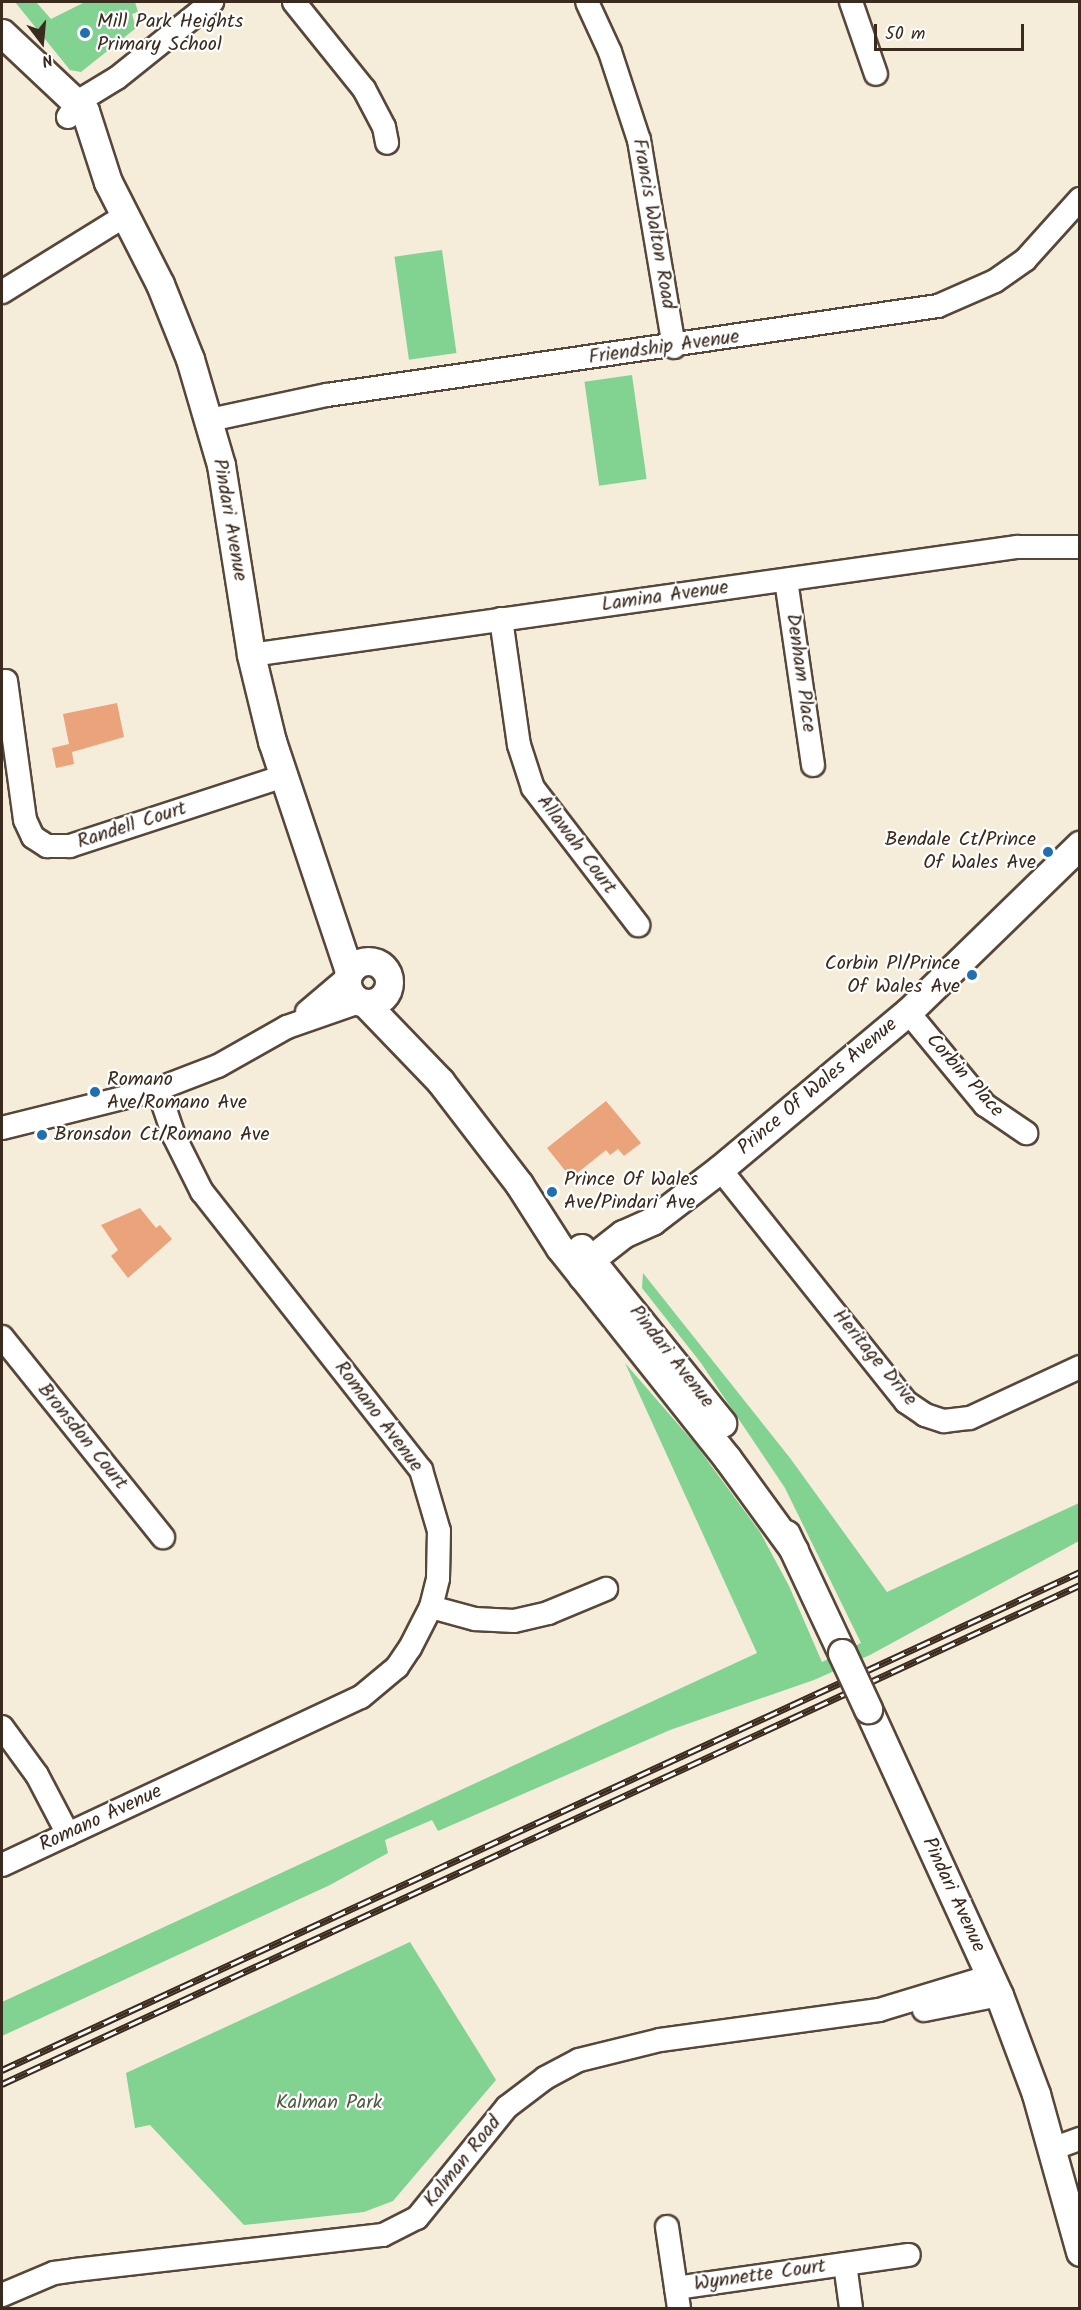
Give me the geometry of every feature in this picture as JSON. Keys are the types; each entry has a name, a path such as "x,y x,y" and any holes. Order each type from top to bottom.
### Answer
{"street":[{"path":"77,110 212,2"},
{"path":"294,2 364,89 384,127 387,143"},
{"name":"Francis Walton Road","path":"587,2 610,52 639,140 674,346"},
{"path":"851,2 876,74"},
{"name":"Pindari Avenue","path":"8,41 37,90 77,110 89,163 108,182 160,284 210,420 228,503 251,655 281,777 363,985 519,1184 592,1268 794,1550 995,1985 1052,2149 1080,2252"},
{"name":"Friendship Avenue","path":"210,420 327,395 938,306 995,281 1025,260 1080,199"},
{"path":"2,292 126,214"},
{"name":"Lamina Avenue","path":"251,655 1029,546 1080,547"},
{"name":"Denham Place","path":"786,580 813,765"},
{"name":"Allawah Court","path":"501,619 519,745 533,788 638,925"},
{"name":"Randell Court","path":"6,681 25,820 33,837 47,846 69,846 281,777"},
{"name":"Prince Of Wales Avenue","path":"592,1268 623,1234 652,1221 720,1169 908,1012 1080,845"},
{"path":"2,1128 158,1089 218,1066 363,985"},
{"name":"Corbin Place","path":"908,1012 985,1105 1026,1133"},
{"name":"Romano Avenue","path":"2,1865 361,1697 397,1667 431,1607 438,1578 439,1531 421,1470 202,1192 174,1136 158,1089"},
{"name":"Heritage Drive","path":"720,1169 906,1402 925,1415 944,1421 970,1418 1080,1367"},
{"name":"Bronsdon Court","path":"2,1337 163,1537"},
{"path":"431,1607 475,1619 514,1621 548,1613 606,1589"},
{"path":"2,1727 37,1775 68,1834"},
{"name":"Kalman Road","path":"2,2295 37,2279 75,2270 383,2235 417,2218 507,2107 545,2078 579,2060 660,2040 879,2010 940,2008 995,1985"},
{"path":"1052,2149 1080,2139"},
{"name":"Wynnette Court","path":"667,2227 677,2298 845,2264 909,2255"},
{"name":"Wynnette Court","path":"845,2264 851,2308"}],"green space":[{"name":"Mill Park Heights Primary School","path":"15,2 36,2 51,19 85,2 135,2 138,12 132,14 136,28 81,72 70,70"},
{"path":"442,250 456,353 409,360 394,257"},
{"path":"632,375 647,479 599,486 584,382"},
{"path":"643,1273 790,1458 887,1592 1079,1503 1079,1541 870,1655 814,1680 670,1730 438,1831 432,1820 385,1840 388,1853 330,1885 2,2036 2,2002 757,1653 625,1363 696,1445 760,1532 789,1586 822,1662 861,1643 785,1488 701,1363 642,1288"},
{"name":"Kalman Park","path":"410,1942 496,2080 393,2201 364,2212 244,2225 150,2125 135,2128 126,2073"}],"building":[{"path":"117,703 124,737 72,752 74,764 56,768 52,748 69,744 63,714"},
{"path":"606,1101 641,1143 624,1156 618,1149 610,1155 606,1150 571,1178 547,1148"},
{"path":"140,1208 156,1228 160,1225 172,1239 128,1278 111,1256 118,1250 101,1225"}],"railway":[{"path":"2,2070 1080,1572"},
{"path":"2,2084 1080,1585"}],"place":[{"name":"Mill Park Heights Primary School","path":"85,33"},
{"name":"Bendale Ct/Prince Of Wales Ave","path":"1048,852"},
{"name":"Corbin Pl/Prince Of Wales Ave","path":"972,975"},
{"name":"Romano Ave/Romano Ave","path":"95,1092"},
{"name":"Bronsdon Ct/Romano Ave","path":"42,1135"},
{"name":"Prince Of Wales Ave/Pindari Ave","path":"552,1192"}]}
